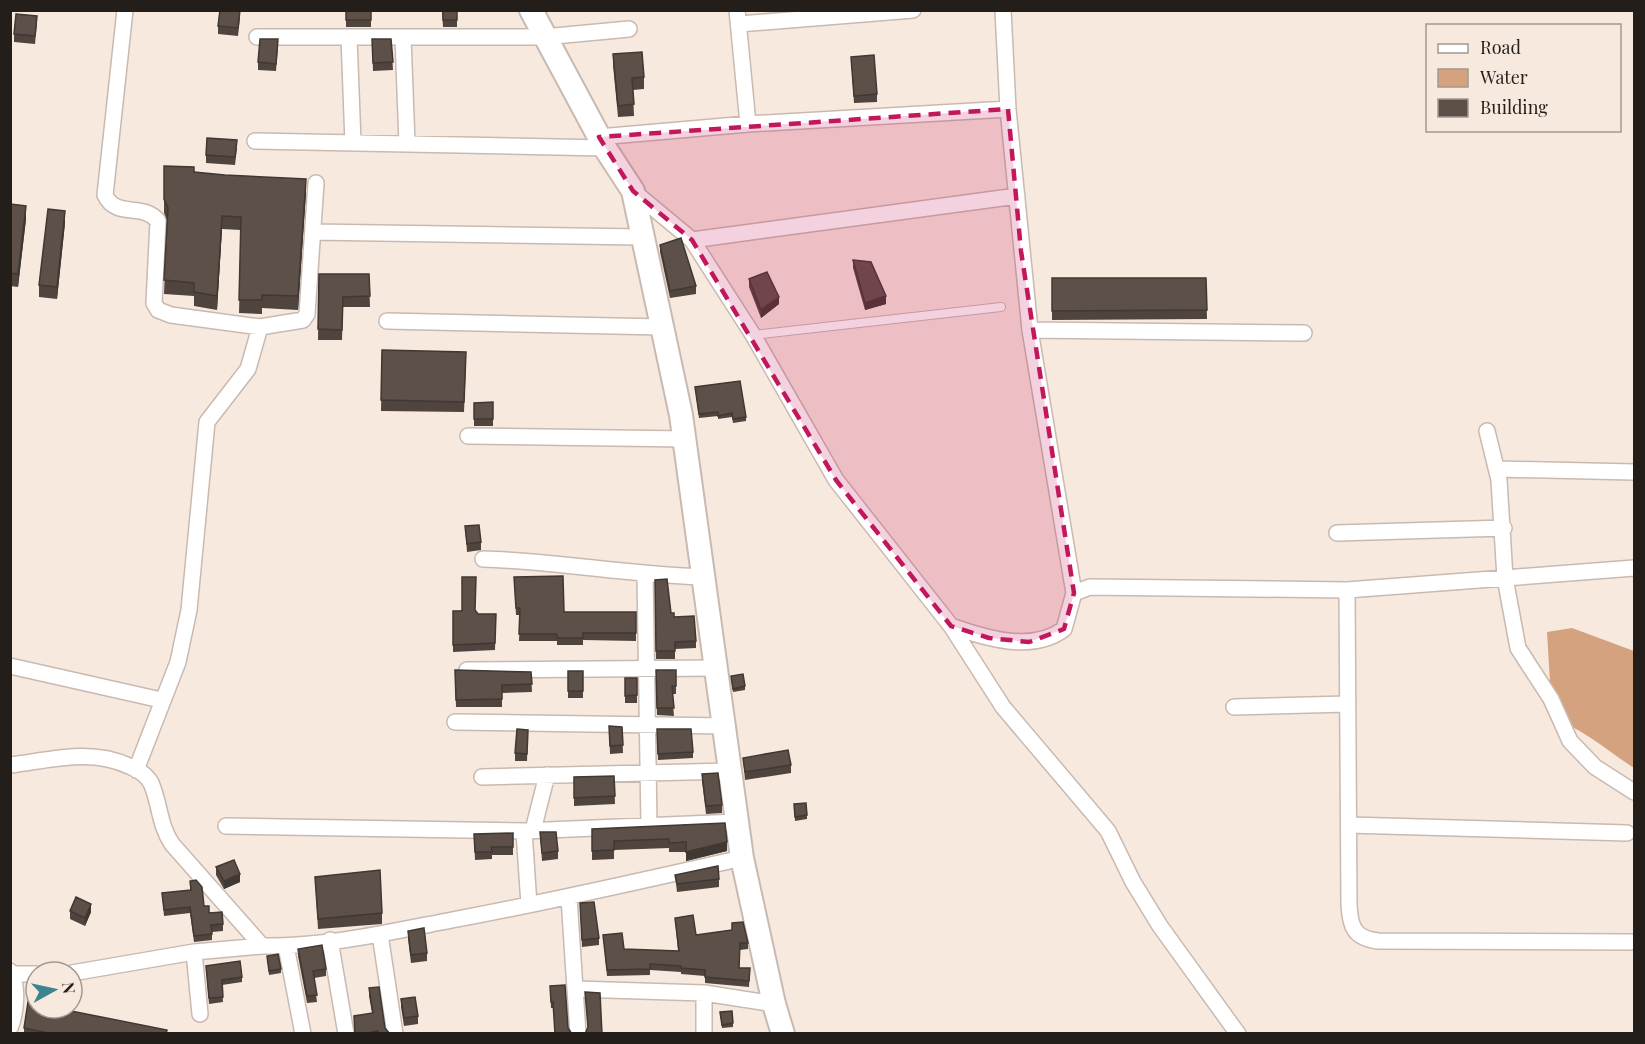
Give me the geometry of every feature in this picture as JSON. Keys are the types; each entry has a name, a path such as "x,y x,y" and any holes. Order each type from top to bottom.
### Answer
{"street":[{"path":"125,10 105,195 109,205 116,209 145,210 158,221 154,303 158,310 171,315 260,327 298,322 307,314 316,183"},
{"path":"531,10 602,142 633,190 693,240 753,334 836,480 951,626 1003,707 1108,831 1133,882 1160,927 1238,1034"},
{"path":"748,124 738,17 913,10"},
{"path":"951,626 989,638 1029,642 1040,640 1064,628 1074,593 1030,330 1008,109 1002,10"},
{"path":"257,37 544,37 629,29"},
{"path":"348,37 353,143"},
{"path":"403,37 407,144"},
{"path":"255,141 407,144 602,142 748,124 1008,109"},
{"path":"633,190 684,439 742,858 774,1004 783,1034"},
{"path":"693,240 1017,196"},
{"path":"313,232 641,237"},
{"path":"387,321 662,327"},
{"path":"136,770 161,700 173,680 189,610 207,422 248,369 260,327"},
{"path":"1030,330 1304,333"},
{"path":"1487,431 1497,470 1504,528 1505,578 1518,648 1551,699 1570,741 1595,767 1635,792"},
{"path":"468,436 684,439"},
{"path":"1497,470 1635,472"},
{"path":"1337,533 1504,528"},
{"path":"483,559 533,560 645,575 704,577"},
{"path":"1074,593 1090,587 1347,590 1635,568"},
{"path":"645,575 649,826"},
{"path":"1347,590 1350,921 1355,933 1365,939 1631,942"},
{"path":"10,666 161,700"},
{"path":"467,670 716,668"},
{"path":"1234,707 1347,704"},
{"path":"455,722 724,726"},
{"path":"10,765 99,756 146,776 151,784 162,827 172,844 262,946"},
{"path":"482,777 730,771"},
{"path":"529,905 528,830 547,775"},
{"path":"226,826 528,830 737,822"},
{"path":"1349,825 1627,832"},
{"path":"84,971 194,952 286,946 380,934 569,898 742,858"},
{"path":"569,898 578,1034"},
{"path":"380,934 395,1034"},
{"path":"330,940 346,1034"},
{"path":"286,946 303,1034"},
{"path":"194,952 200,1014"},
{"path":"10,1028 15,1016 12,972"},
{"path":"576,989 704,993 774,1004"},
{"path":"704,993 704,1034"}],"lane":[{"path":"753,334 1001,307"}],"highlighted area":[{"path":"1008,109 1021,251 1074,593 1064,629 1029,642 989,638 951,626 836,480 692,240 633,191 599,137"}],"water":[{"path":"1572,628 1634,651 1634,768 1588,736 1559,721 1551,699 1547,632"}],"building":[{"path":"220,10 240,10 238,28 218,26"},
{"path":"346,10 371,10 371,20 346,20"},
{"path":"443,10 457,10 457,20 443,20"},
{"path":"16,14 37,16 35,36 14,34"},
{"path":"260,39 278,39 276,64 258,62"},
{"path":"372,39 391,39 393,62 373,63"},
{"path":"642,52 644,77 632,78 634,104 618,106 613,54"},
{"path":"874,55 877,94 854,96 851,57"},
{"path":"207,138 237,140 235,157 206,155"},
{"path":"164,166 194,167 194,172 225,175 306,179 298,296 262,295 262,300 239,300 241,217 222,216 217,296 194,292 194,283 164,280 168,208 164,199"},
{"path":"10,204 26,206 18,274 10,273"},
{"path":"48,209 65,211 57,287 39,285"},
{"path":"681,238 696,286 670,291 660,245"},
{"path":"853,260 871,262 886,296 865,303"},
{"path":"767,272 779,297 761,310 749,279"},
{"path":"319,274 369,274 370,296 343,297 342,330 318,329"},
{"path":"1052,278 1206,278 1207,310 1052,311"},
{"path":"382,350 466,352 464,402 381,400"},
{"path":"740,381 746,417 733,419 732,413 718,416 718,412 699,414 695,387"},
{"path":"493,402 493,419 474,419 474,403"},
{"path":"479,525 481,542 467,544 465,526"},
{"path":"563,576 564,612 636,612 636,633 583,633 583,638 557,638 557,634 519,634 520,608 516,608 514,577"},
{"path":"462,577 476,577 475,610 478,614 496,614 495,643 453,645 453,611 462,611"},
{"path":"667,579 671,613 674,613 674,617 694,616 696,641 675,642 675,651 656,651 655,580"},
{"path":"455,670 531,672 532,684 502,685 502,699 456,700"},
{"path":"656,670 676,670 676,686 672,686 674,708 657,708"},
{"path":"568,671 583,671 583,691 568,691"},
{"path":"743,674 745,686 733,689 731,676"},
{"path":"625,678 637,678 637,695 625,696"},
{"path":"609,726 622,727 623,745 610,746"},
{"path":"517,729 528,730 527,754 515,753"},
{"path":"657,729 691,729 693,752 658,754"},
{"path":"788,750 791,765 745,772 743,758"},
{"path":"718,773 722,805 706,806 702,774"},
{"path":"614,776 615,796 574,798 574,777"},
{"path":"806,803 807,815 795,817 794,804"},
{"path":"725,823 727,842 686,852 686,842 669,843 669,839 614,841 614,850 592,851 592,829"},
{"path":"540,832 556,832 558,851 542,853"},
{"path":"513,833 513,847 491,847 492,852 475,852 474,834"},
{"path":"234,860 240,874 224,881 216,867"},
{"path":"718,866 719,879 677,884 675,875"},
{"path":"380,870 382,913 318,919 315,877"},
{"path":"196,880 202,887 204,906 209,906 209,913 222,912 223,924 211,925 212,934 194,936 190,907 164,910 162,893 191,890 190,881"},
{"path":"76,897 91,904 85,918 70,911"},
{"path":"594,902 599,938 582,940 580,903"},
{"path":"693,915 696,935 732,930 732,923 743,922 748,943 740,943 739,968 750,968 749,981 705,977 705,970 681,968 681,966 650,964 650,969 607,970 603,935 622,933 624,949 679,951 675,918"},
{"path":"424,928 427,953 411,955 408,931"},
{"path":"322,945 326,969 313,971 317,995 307,996 298,949"},
{"path":"278,954 281,969 269,971 267,956"},
{"path":"240,961 242,977 222,980 223,997 209,998 206,966"},
{"path":"565,985 568,1028 572,1034 555,1034 550,986"},
{"path":"379,987 385,1028 390,1034 378,1034 378,1031 355,1034 354,1016 373,1013 369,988"},
{"path":"585,992 600,993 602,1034 585,1034 588,1027"},
{"path":"415,997 418,1016 404,1018 401,999"},
{"path":"732,1011 733,1023 722,1025 720,1012"},
{"path":"84,1014 167,1030 166,1034 53,1034 24,1028 25,1020 84,1020"}]}
